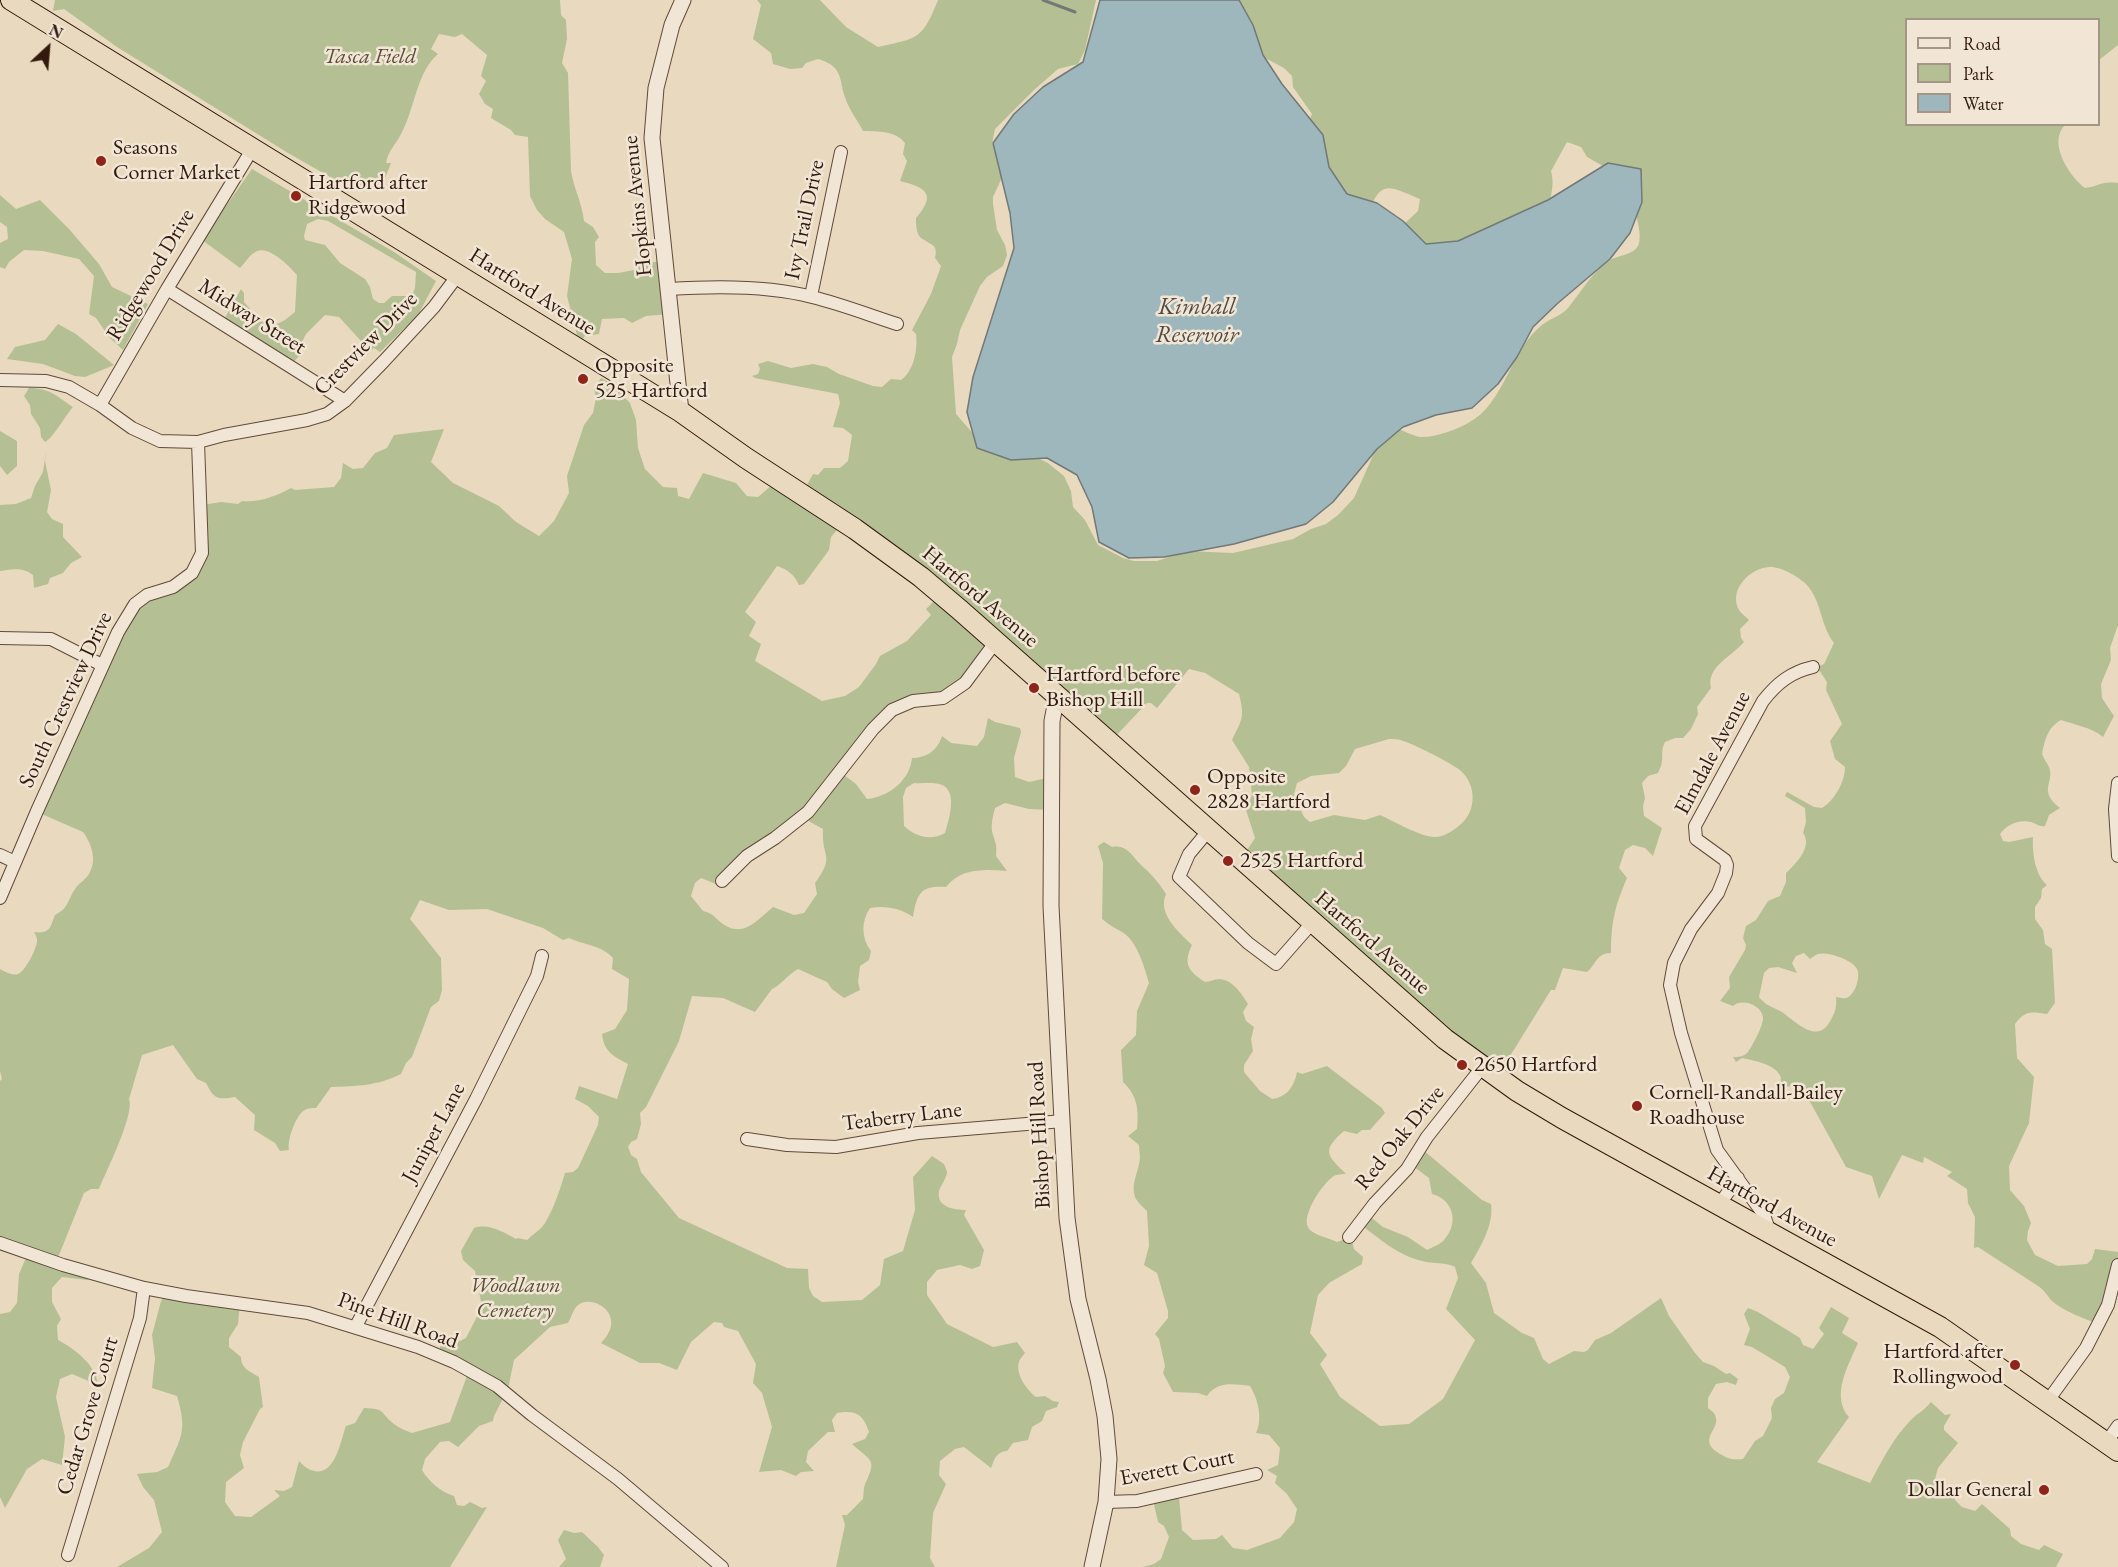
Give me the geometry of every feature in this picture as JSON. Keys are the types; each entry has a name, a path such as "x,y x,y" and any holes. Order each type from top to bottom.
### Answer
{"highway":[{"name":"Hartford Avenue","path":"11,0 681,412 881,547 997,640 1312,923 1445,1039 1517,1091 1940,1327 2112,1447"}],"street":[{"name":"Hopkins Avenue","path":"681,412 652,138 656,88 672,25 682,0"},
{"name":"Ridgewood Drive","path":"100,405 123,362 253,148"},
{"name":"Ivy Trail Drive","path":"811,296 841,152"},
{"name":"Crestview Drive","path":"0,380 46,381 69,387 100,405 132,428 160,441 198,442 307,420 327,414 345,401 434,307 458,275"},
{"path":"669,289 707,286 811,296 897,324"},
{"name":"Midway Street","path":"167,289 345,401"},
{"name":"South Crestview Drive","path":"0,898 118,632 135,604 147,595 173,587 192,573 202,554 198,442"},
{"path":"0,638 51,639 102,665"},
{"path":"722,881 747,856 808,812 873,729 892,710 913,701 943,698 965,683 997,640"},
{"name":"Elmdale Avenue","path":"1738,1178 1717,1150 1672,999 1671,975 1674,963 1691,929 1718,893 1728,865 1721,856 1700,844 1696,839 1695,826 1763,701 1785,678 1813,667"},
{"name":"Bishop Hill Road","path":"1057,695 1052,721 1051,892 1067,1218 1078,1299 1105,1416 1109,1459 1106,1502 1092,1567"},
{"path":"2118,783 2115,809 2118,856"},
{"path":"1209,830 1189,854 1179,877 1248,943 1276,964 1312,923"},
{"path":"0,855 15,862"},
{"name":"Juniper Lane","path":"356,1326 476,1100 537,976 542,956"},
{"name":"Red Oak Drive","path":"1349,1237 1375,1203 1407,1169 1427,1137 1483,1066"},
{"name":"Teaberry Lane","path":"747,1139 796,1146 836,1147 918,1133 1063,1121"},
{"path":"1719,1205 1738,1178 1764,1215 1771,1234"},
{"name":"Pine Hill Road","path":"0,1243 107,1279 144,1288 308,1313 356,1326 369,1333 418,1347 454,1362 496,1386 618,1479 722,1567"},
{"path":"2047,1402 2086,1348 2108,1305 2118,1264"},
{"name":"Cedar Grove Court","path":"68,1555 140,1318 144,1288"},
{"path":"2112,1447 2118,1426"},
{"name":"Everett Court","path":"1106,1502 1137,1502 1256,1474"}],"green space":[{"name":"Tasca Field","path":"55,0 560,0 561,15 566,20 567,39 562,63 568,73 571,171 584,221 593,227 599,237 595,242 596,265 605,273 618,273 634,270 643,263 665,261 671,314 646,316 632,323 624,318 602,319 599,334 585,336 579,343 567,296 572,259 564,232 545,219 537,210 530,196 528,137 515,135 491,118 493,109 485,104 479,94 486,81 481,76 487,55 462,34 455,37 439,34 431,49 438,54 420,81 406,124 388,155 386,163 391,163 381,189 353,190 288,153 117,47 64,9 53,11"},
{"name":"Woodlawn Cemetery","path":"757,0 820,0 846,27 878,47 917,35 923,30 938,0 1096,0 1085,50 1078,64 1058,69 995,129 992,144 1000,145 1006,169 993,197 993,204 997,230 1005,245 1007,255 1003,266 987,277 980,286 960,330 952,357 956,414 983,445 1038,458 1064,476 1071,491 1073,507 1085,520 1098,545 1134,561 1157,561 1187,551 1233,553 1293,539 1326,524 1354,498 1375,451 1388,434 1398,429 1420,437 1438,435 1463,426 1480,414 1491,403 1531,336 1545,323 1565,311 1592,276 1604,265 1636,249 1640,240 1638,223 1626,179 1587,157 1581,147 1567,142 1551,171 1551,195 1536,235 1444,264 1404,224 1418,211 1420,199 1391,188 1385,189 1375,198 1365,220 1350,212 1307,126 1312,114 1293,87 1292,76 1255,49 1239,0 2118,0 2118,45 2100,59 2100,18 1905,18 1905,126 2064,126 2058,141 2059,150 2067,168 2079,183 2085,188 2104,183 2118,183 2118,625 2110,648 2111,660 2101,684 2102,698 2114,716 2103,737 2061,720 2053,727 2046,739 2042,754 2050,773 2049,796 2060,808 2049,815 2045,826 2027,821 2018,822 2006,827 2000,834 2003,841 2009,842 2033,837 2035,863 2047,885 2042,889 2041,898 2035,907 2035,919 2043,930 2045,944 2052,949 2055,1003 2047,1014 2029,1013 2022,1016 2015,1024 2017,1058 2034,1077 2029,1123 2009,1166 2010,1190 2024,1206 2031,1223 2027,1240 2035,1255 2058,1266 2087,1264 2092,1259 2095,1249 2118,1252 2118,1265 2098,1324 2061,1307 2038,1286 1978,1247 1974,1248 1975,1217 1968,1203 1967,1189 1947,1176 1952,1172 1924,1157 1923,1163 1902,1155 1879,1199 1872,1176 1846,1167 1804,1091 1796,1086 1780,1087 1779,1073 1770,1066 1742,1058 1736,1062 1733,1057 1742,1056 1749,1051 1763,1021 1762,1013 1751,1004 1741,1003 1733,1006 1720,1001 1730,988 1729,977 1745,950 1746,945 1743,938 1746,926 1756,920 1768,901 1780,896 1786,882 1786,873 1805,849 1806,838 1803,833 1806,822 1805,808 1785,796 1787,792 1814,807 1822,808 1831,801 1838,790 1845,767 1835,759 1830,741 1842,724 1826,690 1827,682 1817,667 1824,664 1834,643 1826,629 1815,598 1806,584 1789,572 1769,567 1755,571 1748,576 1736,595 1739,610 1749,620 1740,629 1744,642 1716,667 1712,674 1711,688 1697,707 1698,714 1691,729 1683,738 1665,742 1662,750 1662,764 1658,773 1648,776 1642,783 1645,798 1644,816 1662,828 1653,856 1645,848 1633,845 1625,850 1619,868 1627,878 1615,914 1611,953 1599,957 1587,972 1563,968 1555,990 1551,990 1495,1076 1242,858 1255,838 1246,810 1252,795 1249,767 1232,740 1242,718 1241,702 1239,694 1205,673 1189,669 1157,708 1147,703 1112,740 1001,644 964,685 893,709 840,772 856,784 867,799 875,798 897,786 907,773 912,758 922,757 931,752 938,745 942,736 951,743 977,746 984,737 988,718 1020,728 1014,758 1015,777 1029,782 1051,777 1052,810 1029,809 1005,803 995,808 992,832 996,845 996,856 1007,871 974,871 959,876 946,887 926,889 916,902 913,917 893,908 870,908 863,930 865,941 871,951 869,960 860,966 858,982 860,990 844,998 827,982 798,969 772,989 755,1012 723,998 692,996 679,1041 646,1107 640,1113 641,1124 637,1139 628,1147 631,1155 637,1159 641,1172 679,1218 787,1268 808,1269 809,1288 813,1296 822,1302 862,1300 880,1285 884,1259 903,1251 915,1210 913,1177 932,1156 944,1164 947,1173 939,1191 940,1201 951,1208 966,1210 964,1215 984,1250 980,1266 972,1269 960,1265 937,1270 927,1282 927,1295 947,1324 993,1347 1017,1342 1025,1353 1018,1367 1020,1377 1026,1386 1036,1397 1045,1396 1059,1402 1057,1407 1046,1411 1042,1421 1032,1427 1028,1440 1013,1443 1007,1451 998,1454 991,1468 964,1447 955,1449 940,1461 939,1475 946,1484 933,1513 930,1558 935,1567 836,1567 845,1525 842,1515 847,1515 863,1499 864,1486 871,1470 868,1458 852,1444 865,1439 869,1432 861,1417 849,1412 837,1413 832,1420 835,1432 828,1432 808,1451 806,1462 814,1471 801,1472 796,1476 781,1470 759,1472 772,1427 762,1393 753,1383 756,1364 738,1331 724,1327 722,1323 714,1322 691,1342 677,1370 659,1363 640,1363 601,1343 609,1333 610,1315 598,1304 583,1302 574,1310 568,1323 550,1327 514,1360 508,1389 493,1421 479,1426 458,1447 449,1441 440,1442 425,1459 422,1470 425,1475 444,1492 454,1496 457,1505 464,1506 470,1502 482,1508 487,1507 450,1567 117,1567 149,1548 162,1532 154,1500 143,1487 137,1474 157,1472 168,1467 182,1433 182,1417 177,1396 152,1388 155,1358 152,1335 161,1301 167,1292 240,1303 238,1324 229,1338 229,1347 241,1357 244,1367 259,1377 263,1407 243,1442 240,1455 244,1468 226,1482 225,1502 235,1516 251,1517 280,1496 274,1490 284,1491 292,1487 299,1461 309,1469 319,1471 326,1469 339,1449 346,1426 355,1423 364,1408 380,1410 389,1420 412,1433 450,1422 467,1376 435,1359 445,1336 460,1341 466,1338 482,1307 475,1271 463,1260 461,1251 474,1228 490,1227 516,1239 527,1240 542,1227 552,1209 565,1173 573,1172 578,1168 598,1125 599,1117 588,1106 575,1099 579,1086 617,1099 628,1064 610,1053 602,1034 615,1029 627,1010 629,979 612,969 613,958 598,948 569,938 563,940 543,928 487,909 449,910 420,900 410,919 441,958 442,990 439,1001 431,1007 412,1057 401,1074 384,1081 367,1085 331,1087 316,1108 305,1110 299,1115 290,1135 289,1150 280,1151 275,1143 254,1130 255,1115 235,1097 220,1098 214,1095 206,1083 197,1079 173,1045 142,1055 129,1099 128,1117 119,1143 99,1189 91,1189 84,1193 57,1260 98,1275 87,1280 62,1277 52,1288 52,1302 61,1319 57,1326 58,1340 78,1353 89,1364 98,1385 72,1374 60,1379 56,1397 65,1437 62,1465 42,1459 27,1469 5,1508 0,1497 0,1314 10,1312 17,1303 19,1274 28,1253 0,1242 0,1081 2,1079 0,1071 0,969 18,974 24,969 36,944 37,938 34,932 49,929 55,915 65,907 92,867 92,851 83,832 37,812 137,604 190,573 198,555 196,506 221,502 238,504 242,501 261,500 291,488 295,490 334,487 341,478 343,463 353,469 363,468 375,453 387,448 394,435 444,429 431,462 453,483 499,506 516,522 539,536 554,521 569,493 567,476 584,425 593,413 596,398 594,389 601,378 612,384 630,403 636,420 638,448 645,469 663,487 677,488 678,496 689,499 703,473 736,483 747,496 758,497 772,485 803,492 813,474 818,475 824,468 840,468 848,461 852,435 843,428 833,427 840,403 838,394 752,376 758,374 760,369 758,364 768,361 791,368 813,364 827,367 839,374 882,387 891,379 901,380 905,376 916,353 916,334 912,330 931,294 941,266 935,258 934,247 920,237 917,231 916,218 923,209 927,197 925,192 916,186 900,181 907,161 903,154 905,143 891,134 863,131 848,104 839,75 833,66 818,59 806,63 802,68 790,69 773,64 771,53 753,39 761,5","holes":["845,521 941,594 926,609 931,615 907,641 880,656 859,687 845,696 822,701 755,661 761,644 749,636 756,622 745,612 777,566 790,573 799,585 804,584 829,550 831,537","1389,739 1398,739 1424,750 1461,771 1470,784 1473,798 1470,812 1461,824 1443,835 1430,837 1380,815 1365,820 1334,815 1310,822 1304,817 1294,794 1297,783 1311,776 1339,773 1346,766 1355,749","914,783 936,783 945,787 949,792 951,805 945,833 934,837 924,837 904,826 903,797 906,788","803,818 823,829 826,856 825,867 815,883 817,894 804,913 794,915 773,907 748,927 735,929 703,911 691,896 695,883 701,878 716,884","1804,953 1810,959 1818,954 1827,954 1839,957 1857,969 1858,976 1852,994 1846,998 1836,997 1834,1013 1824,1029 1818,1031 1805,1029 1759,997 1764,973 1769,968 1778,967 1797,973 1792,963 1796,956"]},
{"path":"252,169 394,252 436,281 418,315 380,352 374,348 367,355 361,348 361,341 339,317 325,315 306,334 301,344 300,355 287,369 221,325 241,289 244,293 244,302 259,319 271,327 285,320 295,312 297,275 279,258 262,250 252,254 240,268 202,240","holes":["318,219 328,221 416,272 412,296 392,296 384,303 379,303 373,299 365,279 340,263 325,245 305,240 307,224"]},
{"path":"0,195 16,209 40,200 99,264 112,287 148,304 123,350 109,337 96,318 89,314 94,276 79,259 43,251 24,250 9,262 5,269 0,267 0,243 8,239 7,227 0,222"},
{"path":"58,324 76,334 114,365 85,377 75,376 43,364 7,359 15,347 45,340"},
{"path":"29,388 48,391 73,407 45,442 24,396"},
{"path":"0,431 17,441 17,466 7,475 0,466"},
{"path":"46,451 45,461 51,490 47,512 52,519 63,524 63,537 82,557 71,563 63,573 50,578 48,584 34,588 33,575 29,572 17,569 0,571 0,505 16,504 31,498 43,472"},
{"path":"1104,842 1112,847 1122,847 1129,851 1163,889 1166,894 1164,909 1167,915 1192,945 1188,957 1191,970 1205,982 1219,979 1228,982 1246,1000 1248,1004 1243,1012 1246,1021 1254,1027 1251,1039 1253,1051 1244,1065 1244,1072 1260,1091 1272,1099 1277,1098 1289,1090 1297,1072 1302,1074 1327,1066 1382,1108 1385,1113 1370,1130 1362,1130 1357,1134 1344,1131 1332,1143 1329,1153 1346,1174 1336,1175 1326,1183 1315,1198 1308,1214 1307,1221 1310,1230 1337,1242 1351,1237 1354,1249 1363,1257 1362,1264 1329,1283 1318,1295 1310,1333 1327,1355 1320,1364 1340,1397 1380,1426 1409,1424 1443,1399 1475,1340 1446,1309 1458,1278 1455,1267 1422,1261 1405,1255 1360,1224 1367,1214 1383,1227 1408,1237 1427,1250 1444,1240 1452,1226 1452,1213 1445,1201 1432,1194 1429,1178 1413,1166 1422,1149 1482,1200 1491,1204 1489,1227 1471,1263 1486,1283 1494,1313 1522,1333 1534,1338 1543,1359 1549,1364 1574,1351 1588,1350 1595,1340 1611,1333 1661,1298 1669,1316 1703,1362 1726,1374 1730,1373 1738,1379 1736,1385 1727,1382 1716,1384 1708,1398 1708,1408 1716,1420 1709,1439 1713,1449 1720,1454 1731,1459 1743,1459 1755,1441 1763,1436 1772,1418 1771,1408 1775,1399 1784,1393 1790,1377 1785,1367 1752,1347 1744,1345 1750,1329 1744,1314 1748,1308 1758,1312 1800,1338 1803,1345 1813,1349 1824,1334 1819,1328 1831,1307 1849,1318 1842,1333 1858,1343 1846,1370 1841,1390 1841,1400 1849,1417 1817,1462 1870,1483 1897,1436 1931,1402 1945,1415 1951,1414 1944,1430 1958,1443 1938,1468 1935,1479 1955,1493 1955,1500 1962,1507 1975,1511 1982,1504 2010,1529 2011,1536 2021,1544 2039,1550 2044,1545 2063,1554 2056,1567 1143,1567 1161,1559 1169,1537 1164,1526 1158,1522 1153,1500 1179,1497 1182,1530 1193,1540 1216,1539 1222,1535 1233,1548 1247,1550 1280,1538 1294,1522 1297,1509 1287,1494 1275,1483 1277,1476 1267,1470 1278,1465 1280,1448 1269,1435 1256,1433 1259,1409 1250,1386 1232,1384 1221,1386 1207,1396 1198,1393 1173,1392 1163,1373 1165,1366 1159,1339 1155,1334 1168,1318 1168,1311 1157,1273 1144,1265 1149,1246 1147,1211 1136,1199 1134,1193 1140,1162 1139,1145 1128,1136 1137,1129 1138,1115 1134,1097 1123,1082 1121,1050 1136,1035 1137,1011 1149,983 1140,955 1132,941 1102,919 1103,863 1098,846"},
{"path":"564,1530 574,1533 582,1532 598,1547 604,1555 600,1567 559,1567 566,1559 558,1540"}],"water":[{"name":"Kimball Reservoir","path":"1100,0 1239,0 1253,25 1263,55 1282,84 1323,135 1329,167 1347,194 1377,203 1403,221 1426,244 1458,241 1548,200 1608,163 1641,169 1642,202 1630,233 1610,259 1533,327 1517,357 1498,384 1472,408 1436,415 1403,427 1377,449 1333,502 1306,524 1234,544 1164,557 1129,558 1099,542 1092,507 1077,475 1047,458 1011,460 977,448 967,412 973,377 1014,248 1010,213 993,143 1014,114 1043,87 1083,62"}],"waterway":[{"path":"1043,0 1075,12"}],"place":[{"name":"Seasons Corner Market","path":"101,161"},
{"name":"Hartford after Ridgewood","path":"296,196"},
{"name":"Opposite 525 Hartford","path":"583,379"},
{"name":"Hartford before Bishop Hill","path":"1034,688"},
{"name":"Opposite 2828 Hartford","path":"1195,790"},
{"name":"2525 Hartford","path":"1228,861"},
{"name":"2650 Hartford","path":"1462,1065"},
{"name":"Cornell-Randall-Bailey Roadhouse","path":"1637,1106"},
{"name":"Hartford after Rollingwood","path":"2015,1365"},
{"name":"Dollar General","path":"2044,1490"}]}
